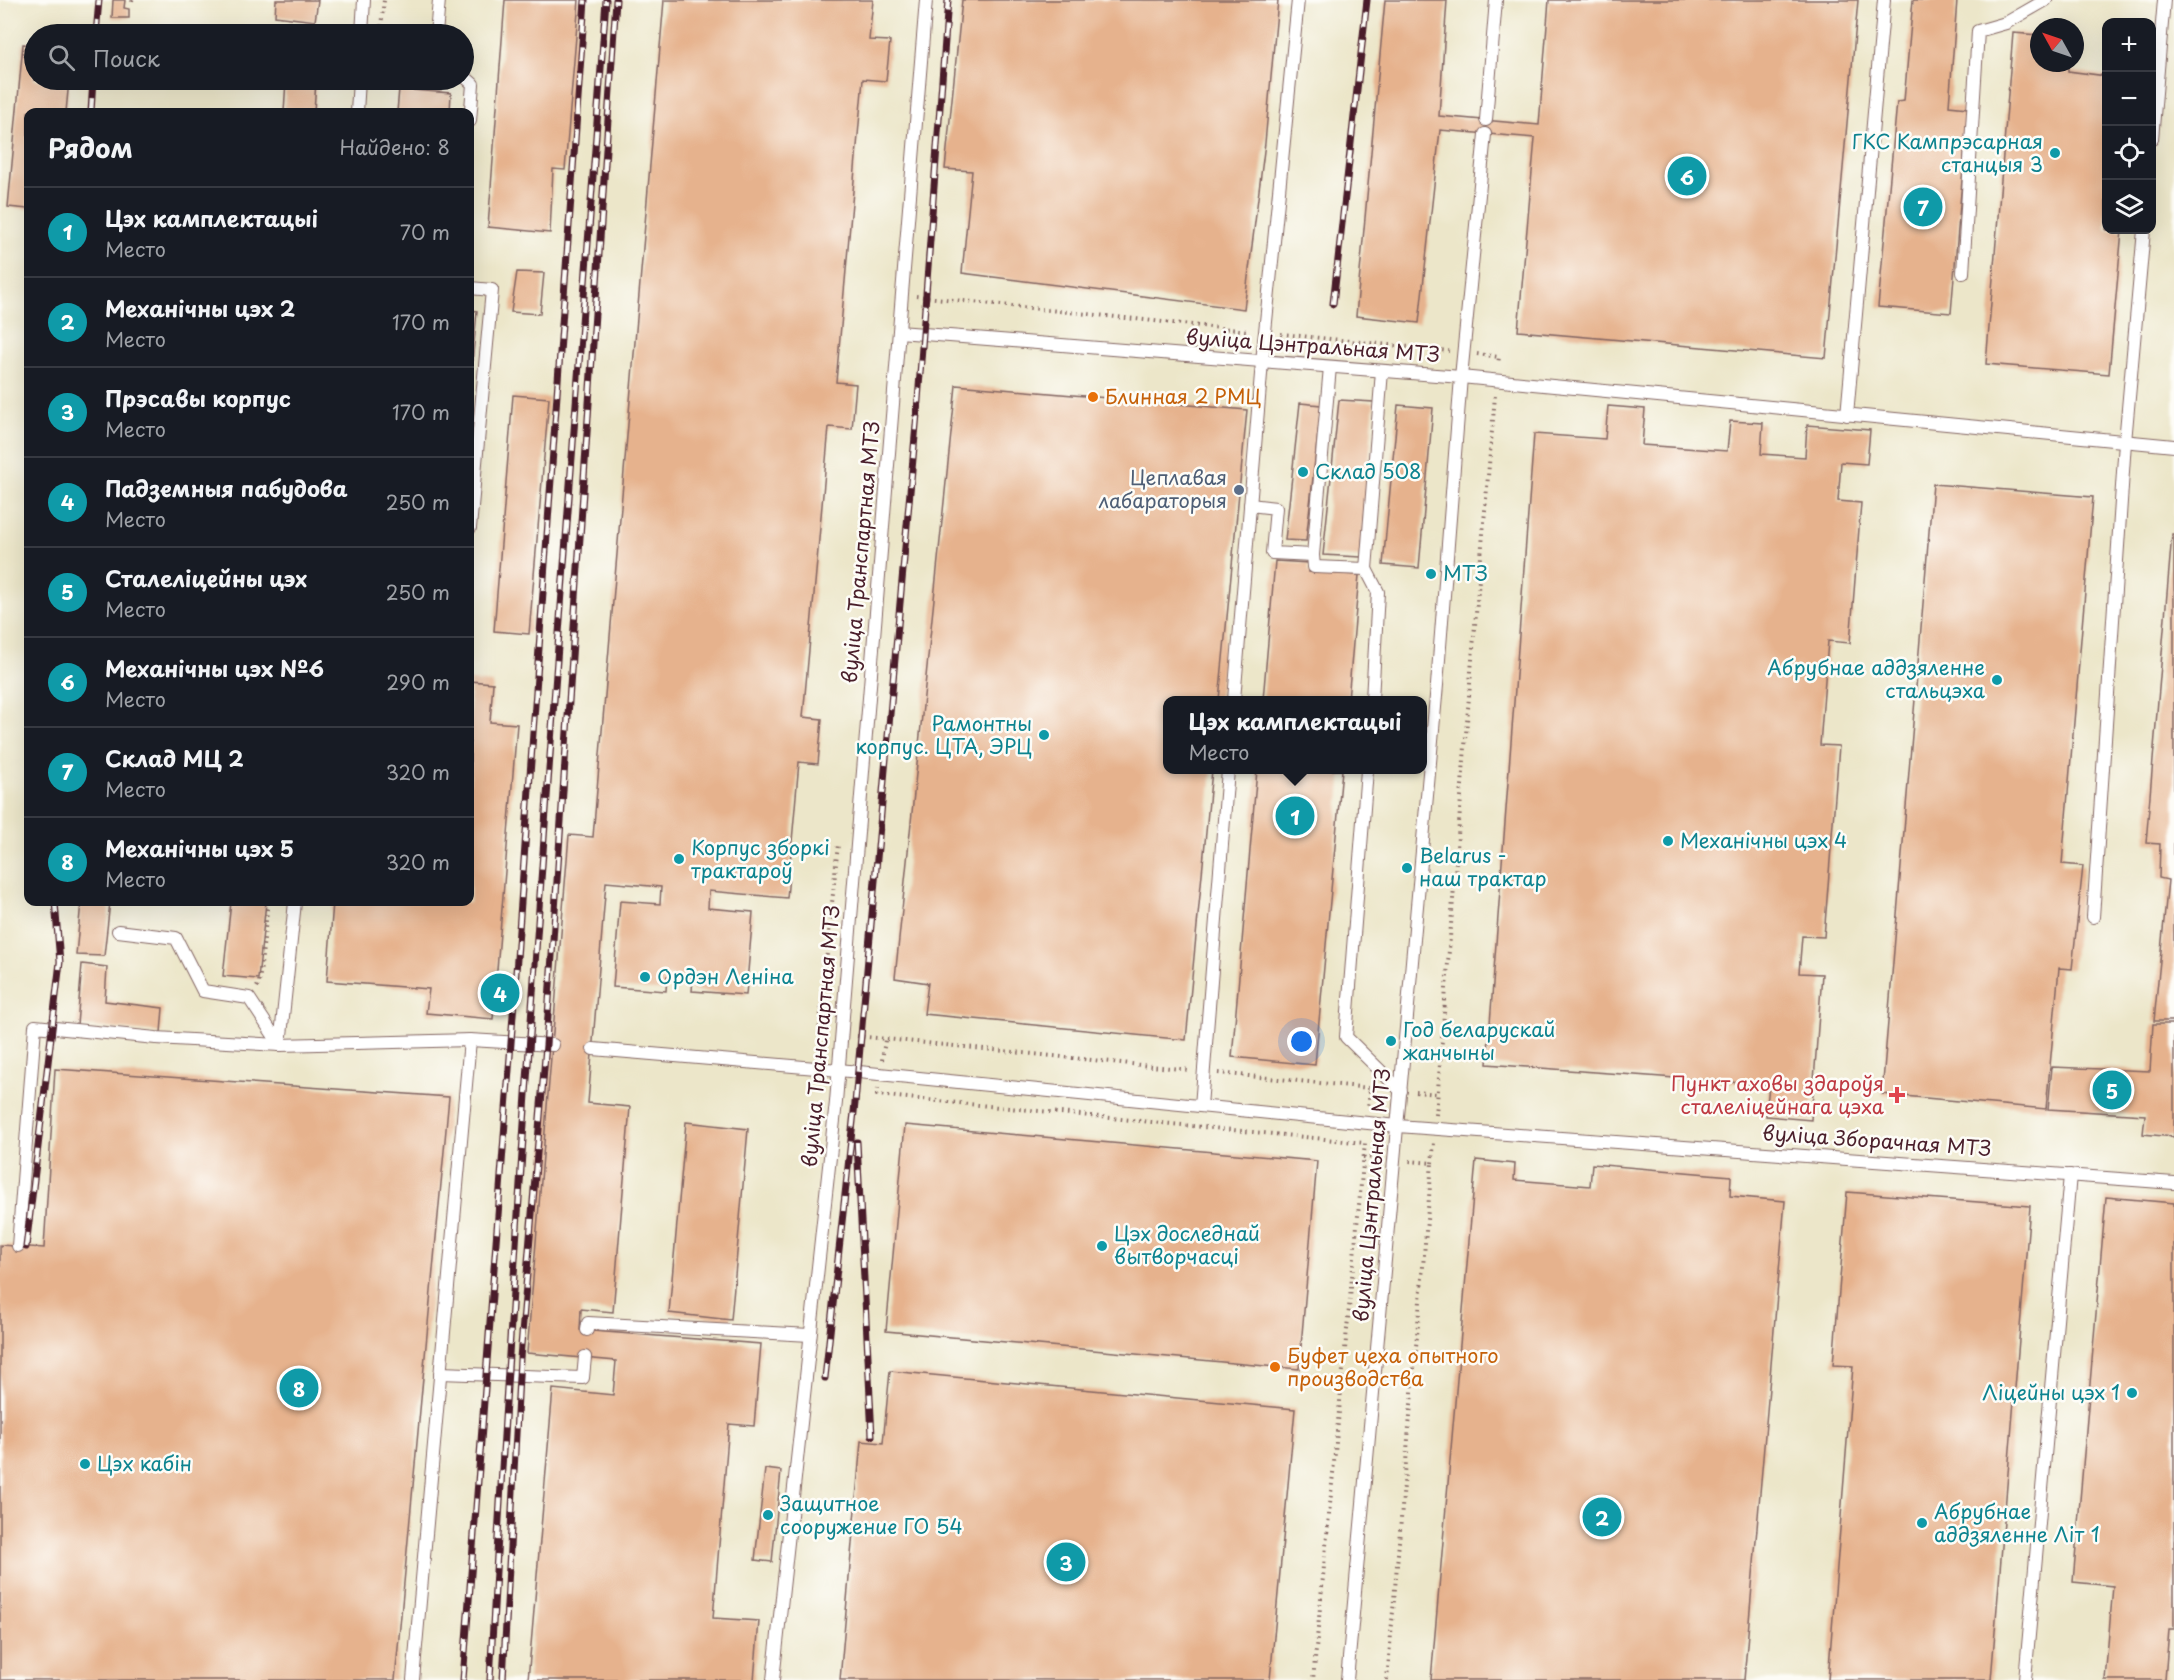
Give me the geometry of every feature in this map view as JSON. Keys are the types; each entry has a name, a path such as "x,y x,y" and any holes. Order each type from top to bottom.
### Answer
{"lane":[{"path":"363,24 364,0"},
{"path":"437,24 439,0"},
{"name":"вуліца Транспартная МТЗ","path":"773,1680 839,1070 926,0"},
{"path":"1234,696 1262,362 1298,0"},
{"path":"1486,120 1496,0"},
{"path":"1847,415 1884,0"},
{"path":"1963,273 1978,31 2006,23 2046,0"},
{"path":"2152,126 2164,0"},
{"path":"357,108 358,90"},
{"path":"471,108 473,90"},
{"path":"1485,134 1461,377 2174,446"},
{"path":"2093,917 2125,442 2144,234"},
{"path":"474,288 492,290 474,485"},
{"name":"вуліца Цэнтральная МТЗ","path":"899,333 1461,377 1437,685 1347,1680"},
{"path":"1330,367 1313,555 1314,567 1366,569"},
{"path":"1372,696 1378,592 1366,569 1382,371"},
{"path":"1250,505 1276,507 1272,553 1313,555"},
{"path":"1201,1106 1228,774"},
{"path":"1367,774 1346,1037 1401,1091"},
{"path":"280,1046 295,906"},
{"path":"118,931 176,938 203,991 249,998 280,1046"},
{"path":"18,1246 34,1026 156,1038 280,1046 470,1040 553,1045"},
{"path":"413,1680 470,1040"},
{"name":"вуліца Зборачная МТЗ","path":"593,1049 839,1070 1398,1126 2174,1183"},
{"path":"2025,1680 2070,1175"},
{"path":"587,1330 588,1323 810,1335"},
{"path":"440,1373 583,1378 585,1357"}],"path":[{"path":"132,0 133,6"},
{"path":"382,24 384,0"},
{"path":"249,998 259,983 268,906"},
{"path":"1313,1680 1365,1143 1366,1123 1370,1088 885,1040 877,1095 1365,1143"},
{"path":"1363,1156 1432,1163 1388,1680"}],"building":[{"path":"113,0 125,0 124,8 129,9 129,18 112,18"},
{"path":"276,0 318,0 315,21 275,16"},
{"path":"505,0 579,0 565,170 553,169 550,233 488,227"},
{"name":"Корпус зборкі трактароў","path":"664,0 873,0 869,40 890,41 886,81 863,79 836,382 856,384 852,429 829,427 803,717 822,719 818,764 799,762 787,898 709,891 708,908 753,912 746,995 692,991 693,978 667,976 666,991 613,987 620,901 660,904 661,887 606,882 588,1103 630,1107 613,1312 581,1309 580,1330 761,1344 754,1426 729,1424 713,1618 759,1621 754,1680 528,1680 553,1389 613,1395 616,1361 527,1353 569,835 593,837"},
{"path":"962,0 1278,0 1265,143 1244,309 962,273 972,171 945,169"},
{"path":"1385,0 1447,0 1439,116 1539,125 1549,0 1858,0 1826,358 1518,331 1535,138 1440,130 1419,323 1356,316"},
{"path":"1913,0 1957,0 1949,106 1968,108 1951,313 1878,307 1897,102 1904,101"},
{"name":"ГКС Кампрэсарная станцыя 3","path":"2013,33 2030,34 2030,72 2076,72 2102,75 2102,234 2122,234 2109,374 1986,364"},
{"path":"24,44 24,90 68,90 66,108 24,108 24,209 8,207"},
{"path":"285,90 315,90 314,108 284,108"},
{"path":"399,90 451,93 450,108 397,108"},
{"path":"517,272 544,273 540,314 511,312"},
{"path":"474,311 477,311 474,343"},
{"name":"Рамонтны корпус. ЦТА, ЭРЦ","path":"956,385 1247,410 1219,696 1163,696 1163,774 1212,774 1186,1040 924,1014 928,983 895,978"},
{"path":"513,395 549,398 529,634 494,631"},
{"path":"1339,400 1374,402 1361,557 1323,555"},
{"name":"Склад 508","path":"1300,403 1321,405 1306,541 1285,540"},
{"path":"1398,405 1433,408 1419,568 1383,565"},
{"name":"Механічны цэх 4","path":"1608,406 1645,409 1642,445 1727,451 1730,421 1763,423 1761,454 1805,457 1807,425 1870,430 1867,464 1841,462 1838,501 1861,503 1850,643 1828,641 1820,745 1839,746 1824,937 1802,936 1799,973 1822,974 1811,1120 1766,1116 1769,1085 1487,1064 1534,434 1605,439"},
{"name":"Абрубнае аддзяленне стальцэха","path":"1933,484 2093,497 2062,864 2083,866 2072,969 2059,968 2046,1109 1882,1094"},
{"path":"2172,534 2174,534 2174,1021 2154,1021 2168,880 2159,878 2160,844 2146,843"},
{"path":"1275,561 1309,563 1309,572 1359,575 1348,696 1263,696"},
{"path":"474,681 493,683 490,722 517,724 493,1019 426,1013 429,989 327,981 333,906 474,906"},
{"path":"1257,774 1342,774 1315,1065 1232,1057"},
{"path":"81,906 110,906 104,956 76,955"},
{"path":"231,906 266,906 258,979 223,976"},
{"path":"82,964 107,967 105,1001 163,1008 161,1033 77,1025"},
{"path":"2153,1024 2174,1024 2174,1137 2143,1134 2145,1115 2048,1109 2052,1067 2150,1071"},
{"path":"55,1069 449,1097 395,1680 0,1680 0,1245 44,1248"},
{"path":"686,1122 748,1129 731,1320 669,1313"},
{"name":"Цэх доследнай вытворчасці","path":"905,1125 1317,1161 1299,1369 886,1331"},
{"path":"1476,1160 1515,1164 1514,1180 1590,1186 1592,1164 1731,1176 1730,1196 1785,1201 1744,1680 1431,1680"},
{"name":"Абрубнае аддзяленне Літ 1","path":"1847,1192 2030,1206 1991,1680 1828,1680 1853,1366 1833,1365"},
{"name":"Ліцейны цэх 1","path":"2106,1197 2174,1203 2174,1629 2169,1629 2165,1680 2105,1680 2113,1586 2073,1582"},
{"path":"890,1371 1295,1409 1270,1680 840,1680 861,1441 883,1443"},
{"name":"Защитное сооружение ГО 54","path":"765,1469 781,1471 772,1562 755,1560"}],"railway":[{"path":"97,24 99,0"},
{"path":"463,1680 585,0"},
{"path":"490,1680 529,1050 606,0"},
{"path":"503,1680 520,1358 546,1045 616,0"},
{"path":"825,1378 855,1103 917,414 948,0"},
{"path":"1333,304 1367,0"},
{"path":"91,108 92,90"},
{"path":"26,1247 60,962 55,906"},
{"path":"857,1142 872,1436"}],"place":[{"name":"ГКС Кампрэсарная станцыя 3","path":"2055,153"},
{"name":"Механічны цэх №6","path":"1687,176"},
{"name":"Склад МЦ 2","path":"1923,207"},
{"name":"Блинная 2 РМЦ","path":"1093,397"},
{"name":"Склад 508","path":"1303,472"},
{"name":"Цеплавая лабараторыя","path":"1239,490"},
{"name":"МТЗ","path":"1431,574"},
{"name":"Абрубнае аддзяленне стальцэха","path":"1997,680"},
{"name":"Рамонтны корпус. ЦТА, ЭРЦ","path":"1044,735"},
{"name":"Цэх камплектацыі","path":"1295,816"},
{"name":"Механічны цэх 4","path":"1668,841"},
{"name":"Корпус зборкі трактароў","path":"679,859"},
{"name":"Belarus - наш трактар","path":"1407,868"},
{"name":"Ордэн Леніна","path":"645,977"},
{"name":"Падземныя пабудова","path":"500,993"},
{"name":"Год беларускай жанчыны","path":"1391,1041"},
{"name":"Сталеліцейны цэх","path":"2112,1090"},
{"name":"Пункт аховы здароўя сталеліцейнага цэха","path":"1897,1095"},
{"name":"Цэх доследнай вытворчасці","path":"1102,1246"},
{"name":"Буфет цеха опытного производства","path":"1275,1367"},
{"name":"Механічны цэх 5","path":"299,1388"},
{"name":"Ліцейны цэх 1","path":"2132,1393"},
{"name":"Цэх кабін","path":"85,1464"},
{"name":"Защитное сооружение ГО 54","path":"768,1515"},
{"name":"Механічны цэх 2","path":"1602,1517"},
{"name":"Абрубнае аддзяленне Літ 1","path":"1922,1523"},
{"name":"Прэсавы корпус","path":"1066,1562"}]}
